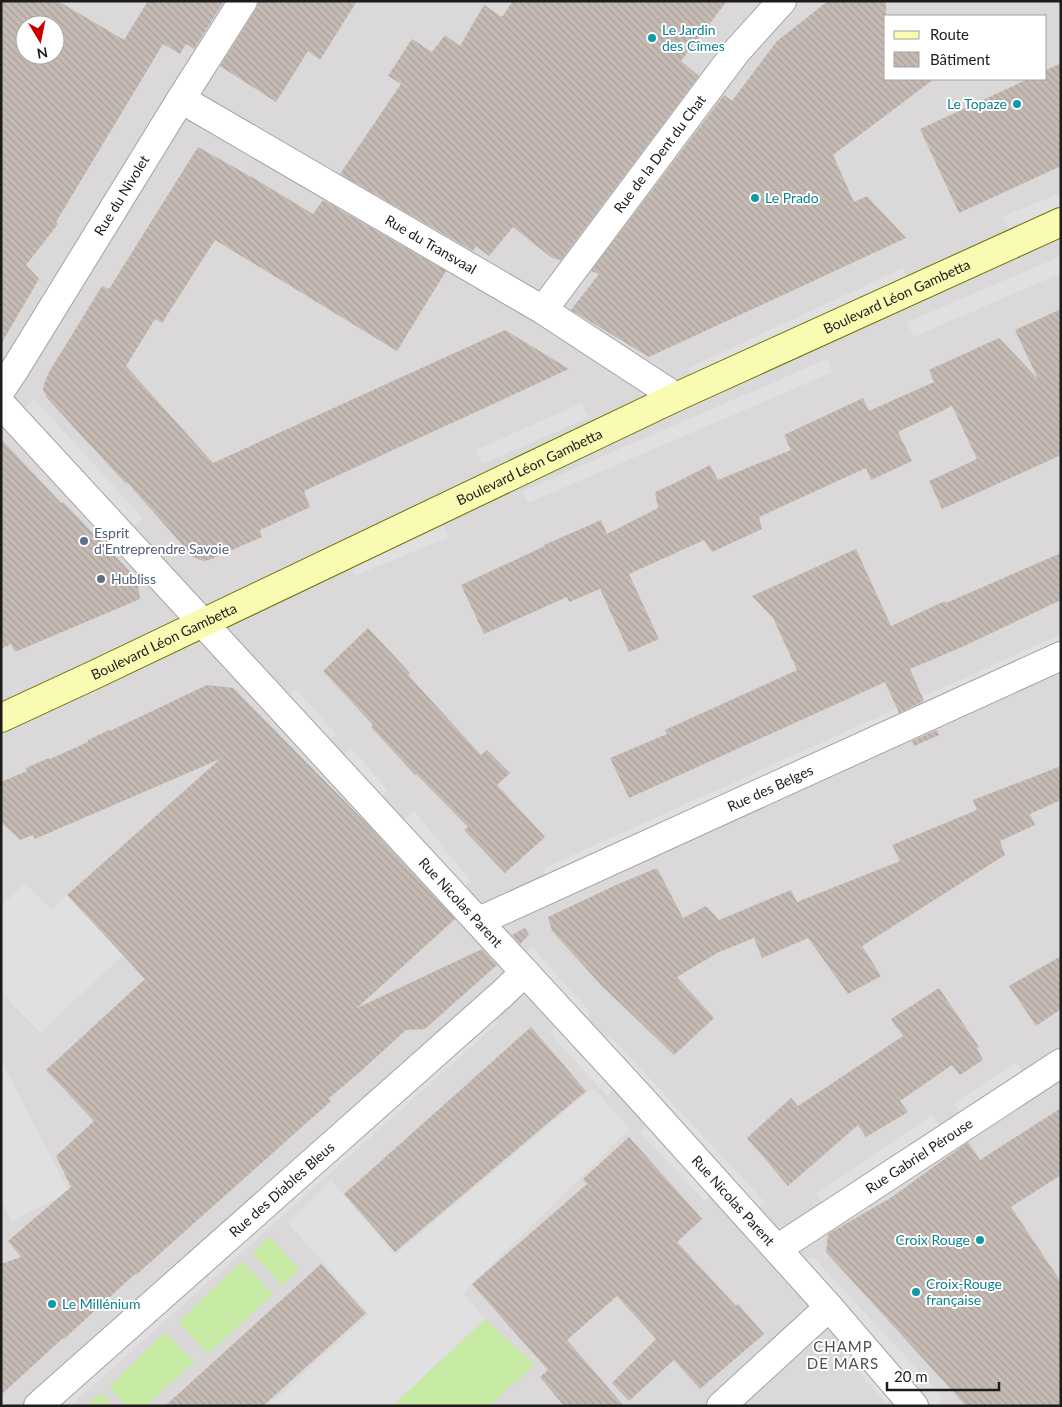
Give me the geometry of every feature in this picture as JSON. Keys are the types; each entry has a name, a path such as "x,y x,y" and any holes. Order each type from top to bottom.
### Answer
{"main road":[{"name":"Boulevard Léon Gambetta","path":"1,718 676,397 1061,222"}],"street":[{"name":"Rue du Nivolet","path":"1,390 243,1"},
{"name":"Rue de la Dent du Chat","path":"543,310 736,52 782,1"},
{"name":"Rue du Transvaal","path":"181,99 543,310 676,397"},
{"name":"Rue Nicolas Parent","path":"1,404 639,1096 829,1307 914,1406"},
{"name":"Rue des Belges","path":"479,921 1061,656"},
{"name":"Rue des Diables Bleus","path":"38,1406 488,1007 525,972"},
{"name":"Rue Gabriel Pérouse","path":"777,1250 1061,1063"},
{"path":"721,1406 829,1307"}],"shaded area":[{"path":"1,1 1061,1 1061,1406 1,1406"},
{"path":"1061,193 1061,207 1008,228 1003,216"},
{"path":"1061,256 1061,273 914,337 907,322"},
{"path":"903,268 907,277 692,377 688,368"},
{"path":"827,359 833,372 528,503 523,491"},
{"path":"34,399 143,518 133,527 24,409"},
{"path":"582,403 588,418 482,464 476,450"},
{"path":"444,526 449,537 355,576 351,565"},
{"path":"1061,634 1061,646 547,879 542,869"},
{"path":"296,689 336,734 328,741 287,696"},
{"path":"351,748 388,790 380,798 342,756"},
{"path":"414,811 471,881 459,891 402,821"},
{"path":"25,883 51,910 67,895 123,955 40,1033 1,992 1,906"},
{"path":"532,947 591,1013 582,1021 523,955"},
{"path":"488,1012 498,1023 70,1406 48,1406"},
{"path":"557,1024 615,1089 607,1096 549,1032"},
{"path":"609,1035 765,1202 756,1210 601,1043"},
{"path":"1,1060 69,1192 12,1221 1,1200"},
{"path":"1016,1062 1025,1075 962,1116 954,1103"},
{"path":"593,1088 630,1129 463,1293 485,1319 392,1406 268,1406 369,1314 288,1223 331,1180 395,1255"},
{"path":"932,1115 940,1126 824,1205 816,1193"},
{"path":"648,1125 714,1193 705,1201 640,1133"},
{"path":"812,1256 944,1398 935,1406 802,1265"},
{"path":"842,1335 895,1395 886,1403 833,1343"}],"green space":[{"path":"270,1237 299,1269 282,1286 252,1253"},
{"path":"242,1261 273,1294 208,1354 178,1322"},
{"path":"485,1319 535,1365 488,1406 392,1406"},
{"path":"165,1332 194,1362 146,1406 126,1406 109,1387"},
{"path":"101,1393 113,1406 86,1406"}],"building":[{"path":"1,1 58,1 124,40 148,1 224,1 194,49 186,44 180,54 163,44 56,222 58,224 26,265 39,279 1,344"},
{"path":"259,1 357,1 320,60 308,51 276,102 220,66 256,9"},
{"path":"513,1 727,1 681,61 699,76 561,260 552,258 513,227 489,256 476,246 473,251 340,174 401,84 388,76 412,39 432,52 445,35 460,46 484,5 502,17"},
{"name":"Le Prado","path":"828,1 886,1 886,15 884,15 884,80 933,80 833,155 854,202 867,196 906,238 649,357 571,310 599,274 591,271 724,95 732,101 777,41"},
{"name":"Le Topaze","path":"1061,63 1061,166 959,213 920,129 1026,80 1047,80 1047,70"},
{"path":"198,147 313,214 323,200 446,271 397,351 215,240 162,323 155,319 126,366 213,463 505,330 569,369 304,491 310,507 260,530 262,537 209,560 204,561 193,557 126,481 127,485 47,398 43,390 49,372 102,286 109,289"},
{"path":"1061,309 1061,455 942,509 929,481 977,459 952,406 898,432 912,461 871,480 866,468 759,517 762,529 712,552 704,540 629,574 659,639 629,652 600,589 569,602 567,597 484,634 461,585 601,520 607,534 658,508 655,492 710,465 718,480 791,450 784,435 863,398 869,411 934,382 929,370 999,338 1038,379 1015,330"},
{"path":"1,439 61,503 63,502 137,579 140,599 15,652 11,644 1,649"},
{"path":"856,549 891,626 945,601 946,603 1061,553 1061,600 962,647 910,669 924,701 899,713 885,682 629,798 610,758 667,734 665,730 797,670 773,618 752,596"},
{"path":"368,628 481,755 487,750 510,773 497,785 545,837 505,873 464,830 468,827 415,775 371,727 373,725 323,671"},
{"path":"207,685 233,688 368,825 455,919 357,1008 482,949 497,965 425,1029 406,1030 328,1099 331,1101 1,1395 1,1264 21,1257 8,1241 71,1187 56,1156 94,1121 46,1070 145,979 67,895 220,759 35,839 33,835 20,840 1,822 1,782 27,771 26,768 88,742 88,740"},
{"path":"937,730 939,735 914,746 912,741"},
{"path":"1061,766 1061,800 1030,814 1035,825 1000,841 1005,855 862,946 881,976 848,994 808,938 762,958 754,938 719,952 677,977 714,1018 674,1055 601,985 552,931 548,917 657,868 683,918 706,906 719,920 791,890 797,902 900,861 892,845 977,810 973,800"},
{"path":"525,928 529,935 520,944 512,935"},
{"path":"1061,956 1061,1009 1036,1026 1009,986"},
{"path":"939,988 979,1047 977,1048 983,1060 960,1075 952,1065 900,1101 908,1112 866,1137 858,1125 788,1186 747,1138 791,1098 798,1106 903,1036 891,1019"},
{"path":"531,1027 586,1091 395,1252 344,1194"},
{"path":"1061,1108 1061,1175 1011,1207 1061,1282 1061,1406 966,1406 826,1252 828,1234 892,1197 968,1142 980,1160"},
{"path":"629,1137 702,1219 677,1242 736,1306 738,1304 764,1334 700,1389 674,1360 629,1401 612,1383 656,1339 617,1296 567,1340 624,1406 564,1406 540,1377 548,1370 472,1284 587,1184 583,1179"},
{"path":"321,1264 366,1313 354,1324 263,1406 165,1406"}],"place":[{"name":"Le Jardin des Cîmes","path":"652,38"},
{"name":"Le Topaze","path":"1017,104"},
{"name":"Le Prado","path":"755,198"},
{"name":"Esprit d'Entreprendre Savoie","path":"84,541"},
{"name":"Hubliss","path":"101,579"},
{"name":"Croix Rouge","path":"980,1240"},
{"name":"Croix-Rouge française","path":"916,1292"},
{"name":"Le Millénium","path":"52,1304"}],"district":[{"name":"CHAMP DE MARS","path":"843,1356"}]}
